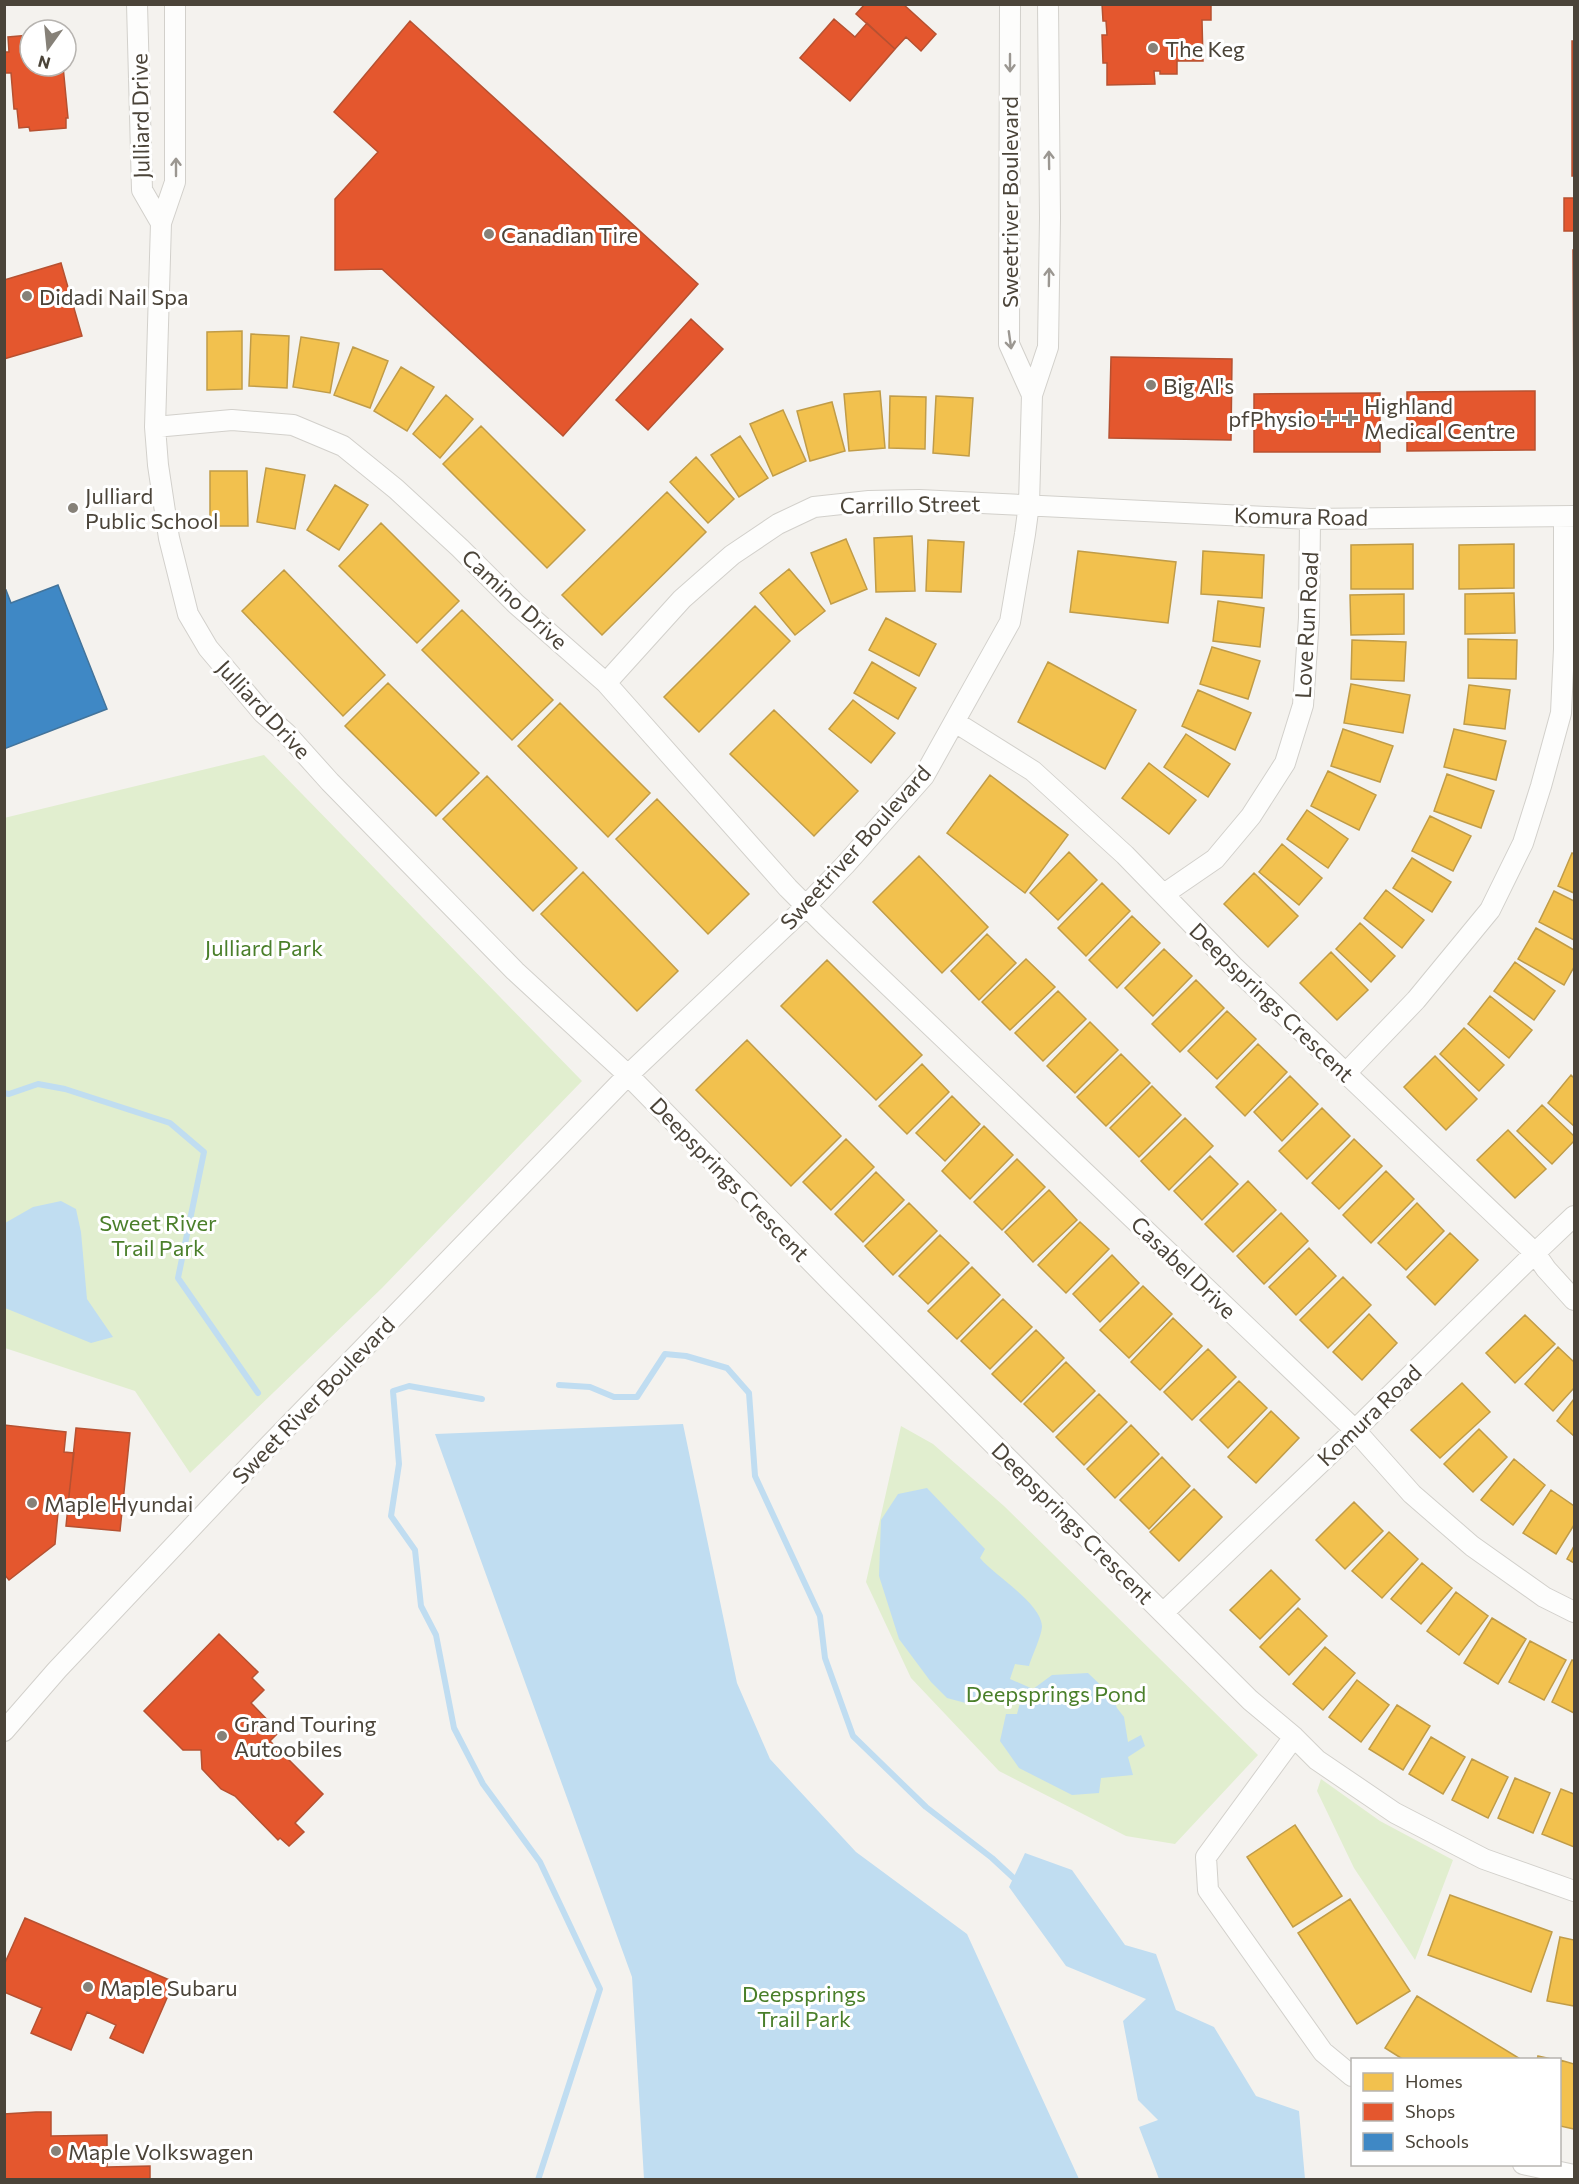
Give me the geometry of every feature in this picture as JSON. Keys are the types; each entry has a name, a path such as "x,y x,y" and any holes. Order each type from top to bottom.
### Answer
{"street":[{"name":"Julliard Drive","path":"137,4 142,190 160,223"},
{"name":"Julliard Drive","path":"175,4 176,182 160,223 155,427 169,538 188,614 208,648 263,713 286,733 330,782 514,972 628,1075"},
{"name":"Sweetriver Boulevard","path":"1010,4 1009,344 1032,395"},
{"name":"Sweetriver Boulevard","path":"628,1075 806,906 924,776 1010,622 1029,504 1032,395 1048,347 1050,218 1048,4"},
{"name":"Camino Drive","path":"155,427 232,420 293,425 343,446 396,489 516,604 606,683 806,906"},
{"name":"Carrillo Street","path":"606,683 682,599 732,555 778,524 814,507 869,501 919,500 1029,504"},
{"name":"Komura Road","path":"1029,504 1310,519 1569,516"},
{"path":"1346,1073 1416,1000 1490,910 1523,843 1542,786 1561,712 1569,516"},
{"name":"Love Run Road","path":"1164,894 1215,859 1251,816 1286,763 1303,705 1309,618 1310,519"},
{"name":"Deepsprings Crescent","path":"955,722 1033,771 1125,855 1233,966 1535,1253 1546,1269 1575,1300"},
{"name":"Casabel Drive","path":"806,906 1355,1430 1412,1494 1472,1546 1544,1598 1575,1612"},
{"name":"Deepsprings Crescent","path":"628,1075 834,1285 1250,1700 1317,1760 1395,1813 1484,1859 1575,1891"},
{"name":"Sweet River Boulevard","path":"4,1731 57,1670 259,1456 628,1075"},
{"name":"Komura Road","path":"1163,1613 1575,1216"},
{"path":"1294,1737 1206,1857 1208,1890 1323,2052 1351,2074"},
{"path":"1532,2166 1575,2175"}],"green space":[{"path":"264,755 582,1081 382,1288 190,1473 135,1391 5,1348 4,818"},
{"name":"Deepsprings Pond","path":"901,1426 933,1444 1004,1506 1258,1755 1175,1844 1126,1836 999,1771 911,1678 866,1582"},
{"path":"1321,1779 1380,1821 1453,1860 1415,1960 1354,1868 1317,1791"}],"water":[{"path":"61,1201 76,1209 81,1232 87,1299 113,1337 91,1343 5,1308 5,1223 33,1207"},
{"name":"Deepsprings Trail Park","path":"683,1424 737,1683 770,1759 856,1852 967,1934 1079,2179 644,2179 632,1977 435,1434"},
{"path":"927,1488 985,1549 980,1558 1026,1599 1040,1617 1042,1630 1029,1666 1015,1664 1010,1679 1033,1689 1052,1675 1088,1673 1113,1697 1124,1717 1128,1742 1141,1735 1145,1746 1128,1757 1133,1775 1101,1778 1099,1793 1072,1795 1019,1768 1000,1741 1006,1714 1017,1714 1021,1699 980,1691 973,1705 947,1698 931,1682 899,1639 879,1576 881,1520 898,1494"},
{"path":"1025,1853 1072,1870 1125,1945 1156,1954 1176,2010 1214,2027 1256,2096 1299,2111 1305,2179 1159,2179 1139,2127 1158,2120 1138,2100 1123,2021 1146,1999 1066,1966 1009,1887"}],"building: Homes":[{"path":"242,331 242,389 207,390 207,332"},
{"path":"251,334 289,336 287,388 249,386"},
{"path":"301,337 339,343 330,393 293,387"},
{"path":"353,347 388,361 370,408 334,395"},
{"path":"401,367 434,387 407,431 374,411"},
{"path":"880,391 885,448 849,451 844,394"},
{"path":"446,395 473,419 440,458 413,434"},
{"path":"890,396 926,397 925,449 889,448"},
{"path":"936,396 973,398 969,456 933,453"},
{"path":"832,402 845,451 810,461 797,411"},
{"path":"783,410 806,461 773,476 750,424"},
{"path":"481,426 585,530 547,568 443,464"},
{"path":"740,436 768,478 739,497 711,455"},
{"path":"696,457 734,499 708,523 670,482"},
{"path":"266,468 305,475 295,529 257,522"},
{"path":"210,471 247,471 248,526 210,526"},
{"path":"335,485 368,505 339,550 307,530"},
{"path":"667,492 706,532 602,635 562,595"},
{"path":"381,523 459,601 417,643 339,566"},
{"path":"912,536 915,591 876,592 874,538"},
{"path":"846,539 867,589 831,604 811,553"},
{"path":"928,540 964,542 961,592 926,591"},
{"path":"1413,544 1413,589 1351,589 1351,545"},
{"path":"1514,544 1514,588 1459,589 1459,545"},
{"path":"1078,551 1176,562 1168,623 1070,612"},
{"path":"1203,551 1264,555 1262,598 1201,594"},
{"path":"789,569 825,611 795,635 760,593"},
{"path":"284,570 385,675 343,716 242,611"},
{"path":"1514,593 1515,633 1465,634 1465,594"},
{"path":"1404,594 1404,634 1351,635 1350,595"},
{"path":"1218,601 1264,608 1260,647 1213,641"},
{"path":"755,606 790,641 699,732 664,697"},
{"path":"462,610 553,700 512,740 422,650"},
{"path":"886,618 936,644 919,676 869,650"},
{"path":"1468,639 1517,640 1516,679 1468,678"},
{"path":"1352,640 1406,642 1404,681 1351,679"},
{"path":"1212,647 1260,661 1248,699 1200,684"},
{"path":"872,662 916,688 898,719 854,693"},
{"path":"1048,662 1136,710 1105,769 1018,722"},
{"path":"388,683 479,773 436,816 345,726"},
{"path":"1351,684 1410,695 1403,733 1344,723"},
{"path":"1469,685 1510,690 1505,729 1464,724"},
{"path":"1198,690 1251,713 1235,750 1182,726"},
{"path":"853,700 895,733 871,763 829,729"},
{"path":"560,703 650,793 608,837 518,746"},
{"path":"774,710 858,791 814,836 730,754"},
{"path":"1343,729 1393,746 1380,782 1331,766"},
{"path":"1454,729 1506,741 1496,780 1444,767"},
{"path":"1186,734 1230,764 1208,797 1164,767"},
{"path":"1149,763 1196,800 1169,834 1122,798"},
{"path":"1328,771 1376,795 1359,830 1311,806"},
{"path":"1447,774 1494,791 1481,828 1434,811"},
{"path":"990,775 1068,835 1025,893 947,833"},
{"path":"487,776 577,868 533,911 443,819"},
{"path":"657,799 749,894 708,934 616,839"},
{"path":"1307,810 1348,839 1328,868 1287,839"},
{"path":"1430,816 1471,836 1453,871 1412,851"},
{"path":"1282,844 1322,878 1299,905 1259,872"},
{"path":"1069,852 1097,880 1058,920 1030,893"},
{"path":"1572,853 1574,854 1574,893 1558,886"},
{"path":"919,856 988,927 942,973 873,902"},
{"path":"1412,858 1451,882 1432,912 1393,888"},
{"path":"583,872 678,971 637,1011 541,914"},
{"path":"1254,873 1298,916 1268,947 1224,904"},
{"path":"1102,883 1130,911 1086,956 1058,928"},
{"path":"1386,890 1424,920 1402,948 1364,918"},
{"path":"1554,891 1574,901 1574,940 1539,922"},
{"path":"1132,916 1160,943 1117,988 1089,960"},
{"path":"1360,923 1395,956 1371,982 1336,949"},
{"path":"1536,928 1574,950 1574,967 1564,985 1518,959"},
{"path":"987,934 1016,963 979,1000 951,971"},
{"path":"1164,949 1192,976 1153,1016 1125,988"},
{"path":"1331,952 1368,990 1337,1020 1300,983"},
{"path":"1026,959 1055,987 1010,1030 982,1002"},
{"path":"827,960 922,1055 876,1100 781,1006"},
{"path":"1515,962 1555,991 1534,1020 1494,991"},
{"path":"1196,980 1224,1008 1180,1052 1152,1024"},
{"path":"1058,991 1086,1019 1043,1061 1015,1033"},
{"path":"1490,996 1532,1030 1509,1058 1468,1024"},
{"path":"1227,1011 1256,1039 1217,1079 1188,1051"},
{"path":"1090,1022 1118,1050 1075,1093 1047,1066"},
{"path":"1464,1028 1504,1065 1479,1091 1440,1054"},
{"path":"747,1040 841,1136 791,1186 696,1090"},
{"path":"1258,1044 1287,1072 1245,1116 1216,1087"},
{"path":"1121,1054 1150,1083 1106,1126 1077,1097"},
{"path":"1435,1056 1477,1099 1446,1130 1404,1087"},
{"path":"922,1064 949,1092 907,1134 879,1106"},
{"path":"1571,1075 1574,1078 1574,1126 1548,1103"},
{"path":"1290,1076 1318,1104 1282,1141 1254,1112"},
{"path":"1152,1086 1181,1115 1139,1157 1110,1128"},
{"path":"952,1096 980,1124 945,1161 916,1133"},
{"path":"1542,1105 1574,1136 1574,1141 1552,1164 1517,1131"},
{"path":"1322,1108 1350,1136 1307,1179 1279,1151"},
{"path":"1185,1118 1213,1146 1169,1190 1141,1161"},
{"path":"984,1126 1013,1155 970,1199 942,1171"},
{"path":"1508,1130 1546,1169 1515,1198 1477,1160"},
{"path":"846,1139 874,1167 831,1210 803,1182"},
{"path":"1354,1139 1382,1166 1339,1209 1312,1183"},
{"path":"1210,1156 1238,1184 1202,1220 1174,1191"},
{"path":"1017,1159 1045,1187 1002,1230 974,1202"},
{"path":"1386,1171 1414,1199 1371,1243 1343,1215"},
{"path":"876,1172 904,1200 863,1242 835,1214"},
{"path":"1248,1181 1276,1210 1233,1252 1205,1224"},
{"path":"1049,1190 1077,1220 1033,1262 1005,1232"},
{"path":"909,1203 937,1231 893,1275 865,1246"},
{"path":"1417,1203 1444,1231 1406,1270 1378,1243"},
{"path":"1281,1213 1308,1241 1264,1284 1237,1256"},
{"path":"1080,1222 1109,1249 1066,1293 1038,1265"},
{"path":"1450,1233 1478,1260 1435,1305 1407,1277"},
{"path":"940,1235 969,1263 928,1304 899,1276"},
{"path":"1309,1248 1336,1276 1296,1315 1269,1287"},
{"path":"1112,1255 1139,1283 1100,1322 1073,1294"},
{"path":"972,1267 1000,1295 957,1339 928,1311"},
{"path":"1343,1277 1371,1305 1328,1348 1300,1320"},
{"path":"1143,1286 1172,1314 1129,1358 1100,1330"},
{"path":"1003,1299 1032,1327 990,1369 961,1341"},
{"path":"1369,1314 1397,1343 1362,1380 1333,1352"},
{"path":"1525,1315 1555,1344 1515,1383 1486,1353"},
{"path":"1173,1318 1202,1346 1160,1390 1131,1362"},
{"path":"1036,1330 1064,1358 1021,1402 992,1374"},
{"path":"1558,1347 1574,1362 1574,1388 1553,1411 1525,1384"},
{"path":"1208,1349 1236,1377 1192,1420 1164,1392"},
{"path":"1066,1362 1095,1391 1053,1432 1024,1404"},
{"path":"1239,1381 1267,1408 1228,1448 1200,1420"},
{"path":"1462,1383 1490,1412 1440,1458 1411,1430"},
{"path":"1099,1394 1127,1422 1084,1465 1056,1437"},
{"path":"1574,1399 1574,1436 1557,1421"},
{"path":"1271,1411 1299,1438 1256,1483 1228,1457"},
{"path":"1131,1425 1159,1454 1115,1498 1087,1469"},
{"path":"1479,1429 1507,1457 1473,1492 1444,1464"},
{"path":"1162,1457 1190,1486 1149,1529 1120,1500"},
{"path":"1514,1459 1545,1485 1513,1525 1481,1500"},
{"path":"1194,1489 1222,1517 1179,1561 1150,1532"},
{"path":"1551,1490 1574,1506 1574,1525 1556,1554 1523,1533"},
{"path":"1354,1502 1383,1531 1345,1569 1316,1540"},
{"path":"1389,1532 1418,1559 1382,1598 1352,1571"},
{"path":"1574,1546 1574,1563 1567,1559"},
{"path":"1422,1563 1452,1588 1421,1624 1391,1599"},
{"path":"1271,1570 1300,1599 1260,1639 1230,1610"},
{"path":"1456,1592 1488,1616 1459,1655 1427,1631"},
{"path":"1298,1608 1327,1636 1289,1675 1260,1647"},
{"path":"1492,1618 1526,1639 1498,1684 1464,1663"},
{"path":"1530,1641 1566,1660 1544,1700 1509,1682"},
{"path":"1325,1647 1355,1673 1323,1710 1293,1684"},
{"path":"1572,1660 1574,1661 1574,1713 1552,1702"},
{"path":"1357,1680 1389,1705 1361,1742 1329,1717"},
{"path":"1397,1705 1430,1726 1403,1770 1369,1749"},
{"path":"1431,1737 1465,1757 1443,1794 1409,1774"},
{"path":"1472,1759 1508,1777 1488,1818 1452,1800"},
{"path":"1515,1778 1550,1793 1533,1833 1498,1818"},
{"path":"1561,1789 1574,1794 1574,1847 1542,1834"},
{"path":"1295,1825 1342,1896 1293,1927 1247,1857"},
{"path":"1450,1895 1552,1932 1531,1992 1428,1955"},
{"path":"1350,1899 1410,1991 1357,2024 1298,1933"},
{"path":"1560,1937 1574,1940 1574,2006 1547,2001"},
{"path":"1417,1996 1519,2058 1401,2058 1385,2048"},
{"path":"1561,2060 1574,2064 1574,2129 1561,2126"}],"building: Shops":[{"path":"865,4 903,4 936,34 921,51 906,37 895,49 856,14"},
{"name":"The Keg","path":"1102,4 1211,4 1211,20 1202,20 1203,61 1177,61 1177,74 1160,74 1160,71 1154,71 1155,84 1107,85 1107,63 1103,63 1102,35 1107,35"},
{"path":"834,19 855,37 867,23 895,49 850,101 800,58"},
{"name":"Canadian Tire","path":"410,21 698,284 563,436 382,269 335,270 335,199 378,152 334,112"},
{"path":"18,36 18,78 64,78 68,118 66,118 66,128 30,131 29,127 19,128 17,109 14,109 11,73 5,73 4,52 9,52 8,37"},
{"path":"1572,41 1574,41 1574,176 1572,176"},
{"path":"1564,198 1574,198 1574,231 1564,231"},
{"path":"1573,250 1574,250 1574,412"},
{"path":"61,263 82,336 4,359 4,280"},
{"path":"691,319 723,349 648,430 616,400"},
{"path":"1111,357 1232,359 1231,440 1109,438"},
{"path":"1535,391 1535,450 1407,451 1407,392"},
{"path":"1380,393 1380,452 1254,452 1254,394"},
{"name":"Maple Hyundai","path":"4,1425 66,1432 64,1452 74,1453 68,1503 59,1502 55,1544 9,1580 4,1574"},
{"path":"76,1428 130,1433 120,1531 66,1526"},
{"name":"Grand Touring Autoobiles","path":"219,1634 258,1672 252,1678 264,1690 251,1703 279,1732 270,1741 323,1794 295,1823 304,1832 289,1846 280,1838 278,1840 235,1796 221,1789 202,1769 201,1750 183,1750 144,1711"},
{"name":"Maple Subaru","path":"25,1918 174,1982 143,2053 110,2038 116,2025 87,2012 71,2050 31,2033 42,2008 4,1992 4,1965"},
{"name":"Maple Volkswagen","path":"51,2112 51,2136 107,2135 107,2167 150,2166 150,2180 4,2180 4,2114"}],"building: Schools":[{"path":"58,585 107,709 4,749 4,591 6,590 11,603"}],"waterway":[{"path":"4,1093 9,1094 38,1084 65,1089 170,1123 204,1152 178,1278 258,1393"},
{"path":"559,1385 590,1387 614,1397 637,1397 665,1354 686,1356 727,1368 749,1393 755,1476 820,1616 825,1658 853,1736 926,1807 992,1858 1018,1882"},
{"path":"482,1399 409,1386 393,1391 399,1464 391,1516 415,1550 421,1606 436,1635 454,1728 483,1784 540,1862 600,1989 538,2180"}],"place":[{"name":"The Keg","path":"1153,48"},
{"name":"Canadian Tire","path":"489,234"},
{"name":"Didadi Nail Spa","path":"27,296"},
{"name":"Big Al's","path":"1151,385"},
{"name":"pfPhysio","path":"1329,418"},
{"name":"Highland Medical Centre","path":"1350,418"},
{"name":"Julliard Public School","path":"73,508"},
{"name":"Maple Hyundai","path":"32,1503"},
{"name":"Grand Touring Autoobiles","path":"222,1736"},
{"name":"Maple Subaru","path":"88,1987"},
{"name":"Maple Volkswagen","path":"56,2151"}],"park label":[{"name":"Julliard Park","path":"264,947"},
{"name":"Sweet River Trail Park","path":"158,1234"}]}
